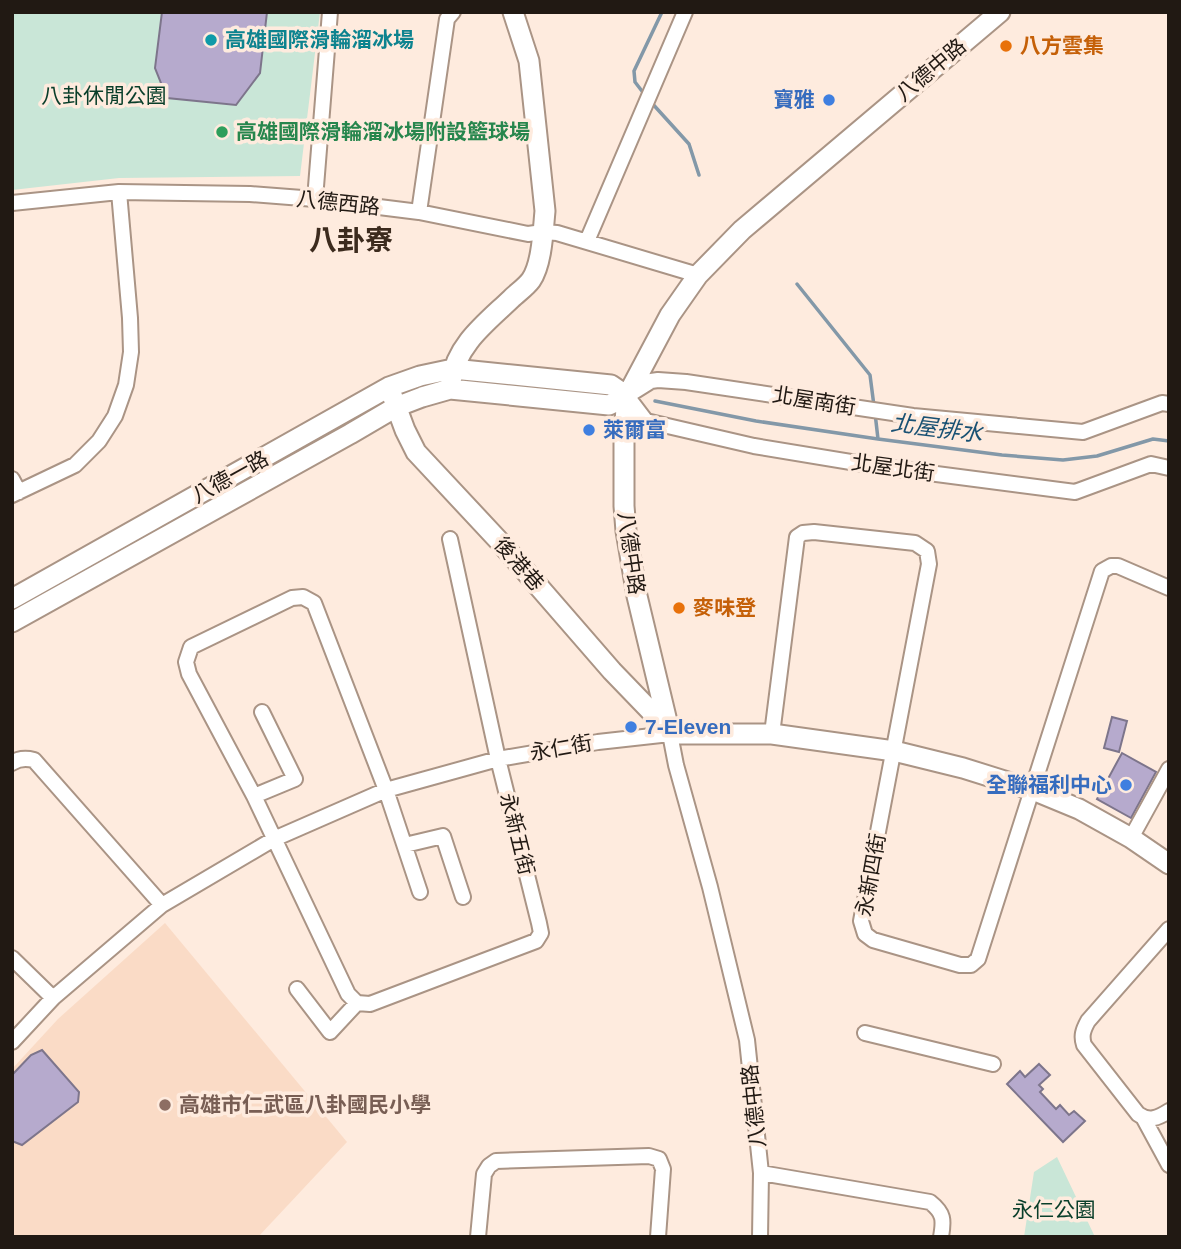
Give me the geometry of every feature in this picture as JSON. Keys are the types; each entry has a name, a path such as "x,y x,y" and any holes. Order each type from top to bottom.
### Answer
{"street":[{"path":"315,199 330,12"},
{"path":"419,212 447,19 453,12"},
{"path":"450,389 453,369 470,337 531,281 543,232 545,211 530,61 513,12"},
{"path":"587,241 685,12"},
{"name":"八德中路","path":"760,1237 761,1173 747,1040 710,887 676,765 637,596 626,531 624,435 627,396 670,315 698,275 742,230 1000,12"},
{"path":"14,489 75,465 99,441 115,416 126,384 131,352 119,192"},
{"name":"八德西路","path":"12,203 119,192 250,194 315,199 419,212 528,234 557,233 698,275"},
{"name":"八德一路","path":"12,599 389,387 419,376 453,369 611,385 627,396 609,405 450,389 422,397 396,407 12,622"},
{"name":"北屋南街","path":"627,396 651,381 686,382 913,416 1083,432 1162,403 1169,404"},
{"name":"後港巷","path":"389,387 416,452 499,542 611,671 669,731"},
{"name":"北屋北街","path":"627,396 646,421 754,446 875,466 1075,492 1151,464 1169,468"},
{"name":"永新四街","path":"772,734 797,537 803,533 814,532 915,543 927,551 929,564 861,922 865,934 873,940 960,965 971,965 978,959 1102,571 1118,566 1169,588"},
{"name":"永新五街","path":"357,1003 370,1004 536,941 541,933 498,759 450,539"},
{"path":"297,989 330,1032 357,1003 348,994 254,796 190,674 186,662 191,647 292,598 303,597 314,603 386,790 420,892"},
{"path":"254,796 295,779 262,712"},
{"name":"永仁街","path":"12,1042 53,998 162,905 274,839 386,790 498,759 669,731 772,734 894,751 963,768 1033,790 1079,810 1131,838 1169,864"},
{"path":"12,763 17,760 34,760 162,905"},
{"path":"1131,838 1169,769"},
{"path":"405,845 443,836 463,897"},
{"path":"1169,929 1087,1021 1082,1039 1144,1119 1169,1165"},
{"path":"12,958 53,998"},
{"path":"865,1033 993,1064"},
{"path":"1144,1119 1153,1119 1169,1111"},
{"path":"478,1237 484,1174 496,1161 649,1156 659,1159 663,1169 658,1237"},
{"path":"761,1173 930,1202 939,1209 944,1221 941,1237"}],"shaded area":[{"name":"高雄市仁武區八卦國民小學","path":"165,923 347,1142 258,1237 12,1237 12,1069 58,1019"}],"green space":[{"name":"八卦休閒公園","path":"12,12 320,12 300,176 119,178 12,190"},
{"name":"永仁公園","path":"1057,1157 1095,1237 1024,1237 1034,1172"}],"building":[{"name":"高雄國際滑輪溜冰場","path":"162,12 267,12 260,73 236,105 167,98 155,68"},
{"path":"1112,717 1127,721 1119,752 1104,748"},
{"name":"全聯福利中心","path":"1122,753 1156,772 1131,818 1097,799"},
{"path":"42,1050 79,1092 78,1102 22,1145 12,1141 12,1075 31,1055"},
{"path":"1039,1064 1050,1075 1039,1085 1043,1089 1040,1092 1056,1109 1060,1105 1069,1115 1074,1111 1085,1121 1063,1142 1007,1084 1020,1071 1025,1077"}],"waterway":[{"name":"北屋排水","path":"645,95 635,82 634,71 662,12"},
{"name":"北屋排水","path":"650,101 689,144 699,175"},
{"name":"北屋排水","path":"797,284 870,375 874,406"},
{"name":"北屋排水","path":"655,401 756,421 878,439 1063,460 1097,456 1153,439 1169,441"},
{"name":"北屋排水","path":"875,413 878,439"}],"place":[{"name":"高雄國際滑輪溜冰場","path":"211,40"},
{"name":"八方雲集","path":"1006,46"},
{"name":"寶雅","path":"829,100"},
{"name":"高雄國際滑輪溜冰場附設籃球場","path":"222,132"},
{"name":"萊爾富","path":"589,430"},
{"name":"麥味登","path":"679,608"},
{"name":"7-Eleven","path":"631,727"},
{"name":"全聯福利中心","path":"1126,785"},
{"name":"高雄市仁武區八卦國民小學","path":"165,1105"}],"district":[{"name":"八卦寮","path":"351,240"}]}
